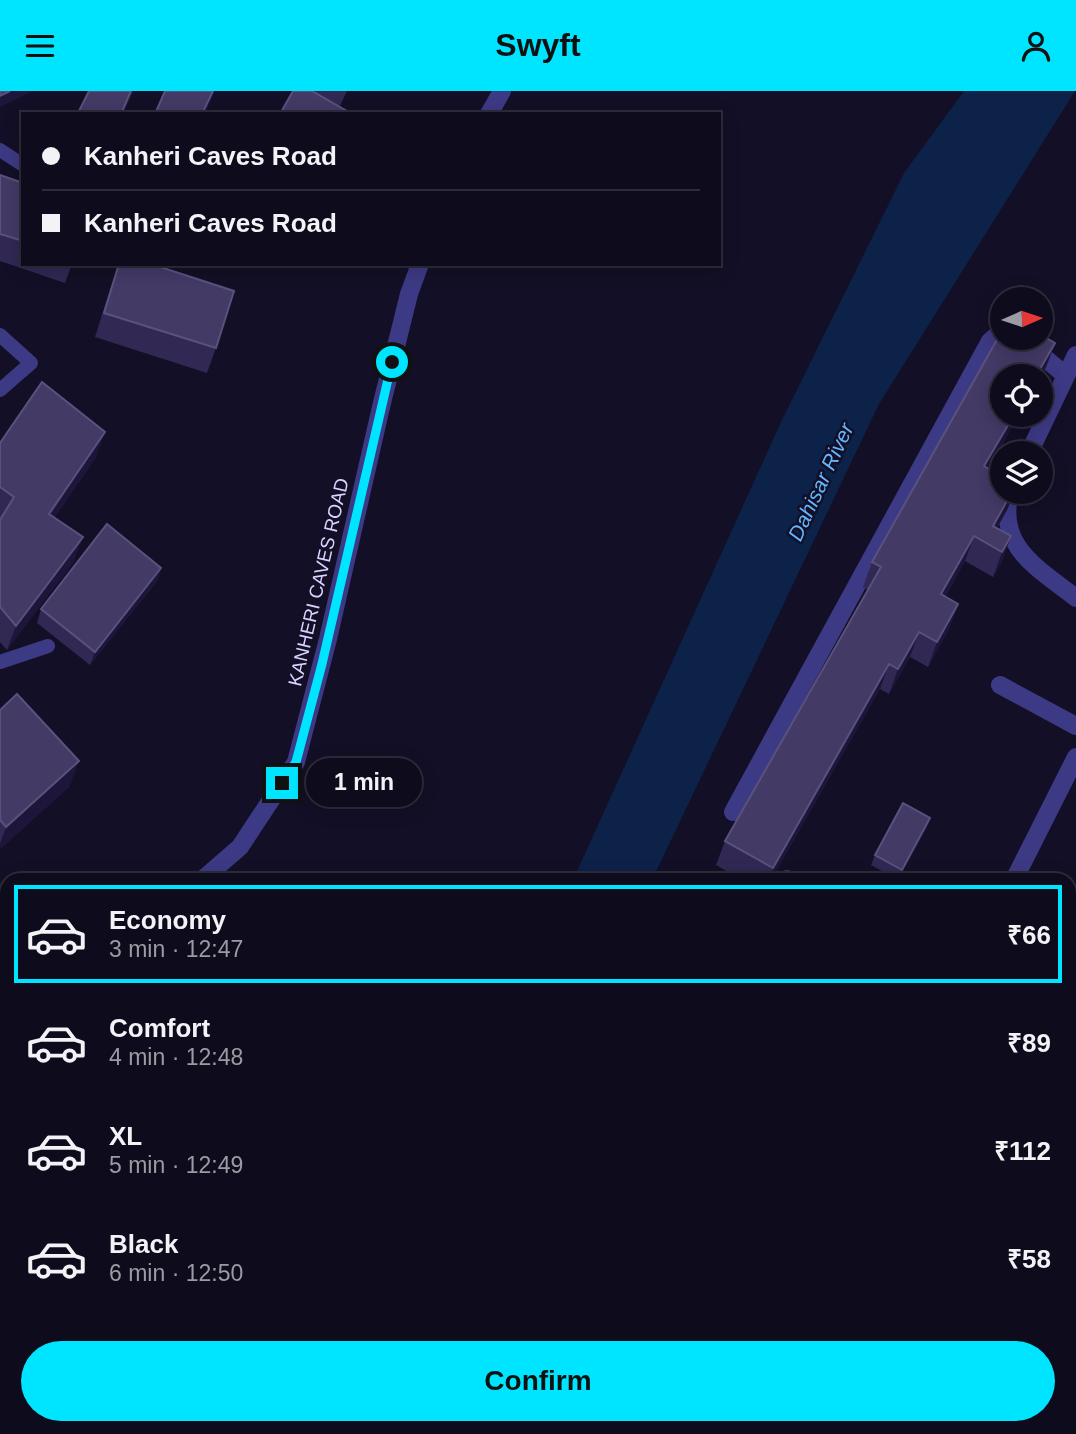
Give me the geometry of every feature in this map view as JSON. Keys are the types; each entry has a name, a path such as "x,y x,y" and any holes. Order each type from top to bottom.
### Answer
{"street":[{"path":"490,112 502,91"},
{"name":"KANHERI CAVES ROAD","path":"210,873 240,847 296,762 328,639 409,294 419,266"},
{"path":"733,812 990,341"},
{"path":"1035,350 1065,375"},
{"path":"1034,441 1076,355"},
{"path":"1009,504 1007,527 1021,555 1076,598"},
{"path":"1000,685 1076,726"},
{"path":"1018,873 1076,757"}],"lane":[{"path":"0,150 21,164"},
{"path":"0,335 31,363 0,390"},
{"path":"0,662 48,646"}],"water":[{"name":"Dahisar River","path":"964,91 1075,91 879,404 655,873 576,873 781,422 904,173"}],"building":[{"path":"89,91 131,91 122,112 78,112"},
{"path":"165,91 213,91 203,112 156,112"},
{"path":"293,91 312,91 349,112 281,112"},
{"path":"0,175 21,182 21,240 0,234"},
{"path":"118,266 157,266 234,291 216,348 104,313"},
{"path":"991,350 1051,350 1043,364 990,364 990,427 1007,427 999,441 990,441 990,456 984,466 990,469 990,504 1005,504 993,526 1011,536 1002,552 974,536 941,594 958,604 937,642 919,632 898,669 889,664 773,868 725,841 881,567 872,562"},
{"path":"42,382 105,432 49,514 83,537 16,626 0,607 0,520 14,497 0,487 0,443"},
{"path":"107,524 161,568 95,652 41,609"},
{"path":"17,694 79,761 6,827 0,820 0,710"},
{"path":"903,803 930,818 902,870 875,855"}],"route":[{"path":"282,783 296,762 322,664 392,362"}]}
